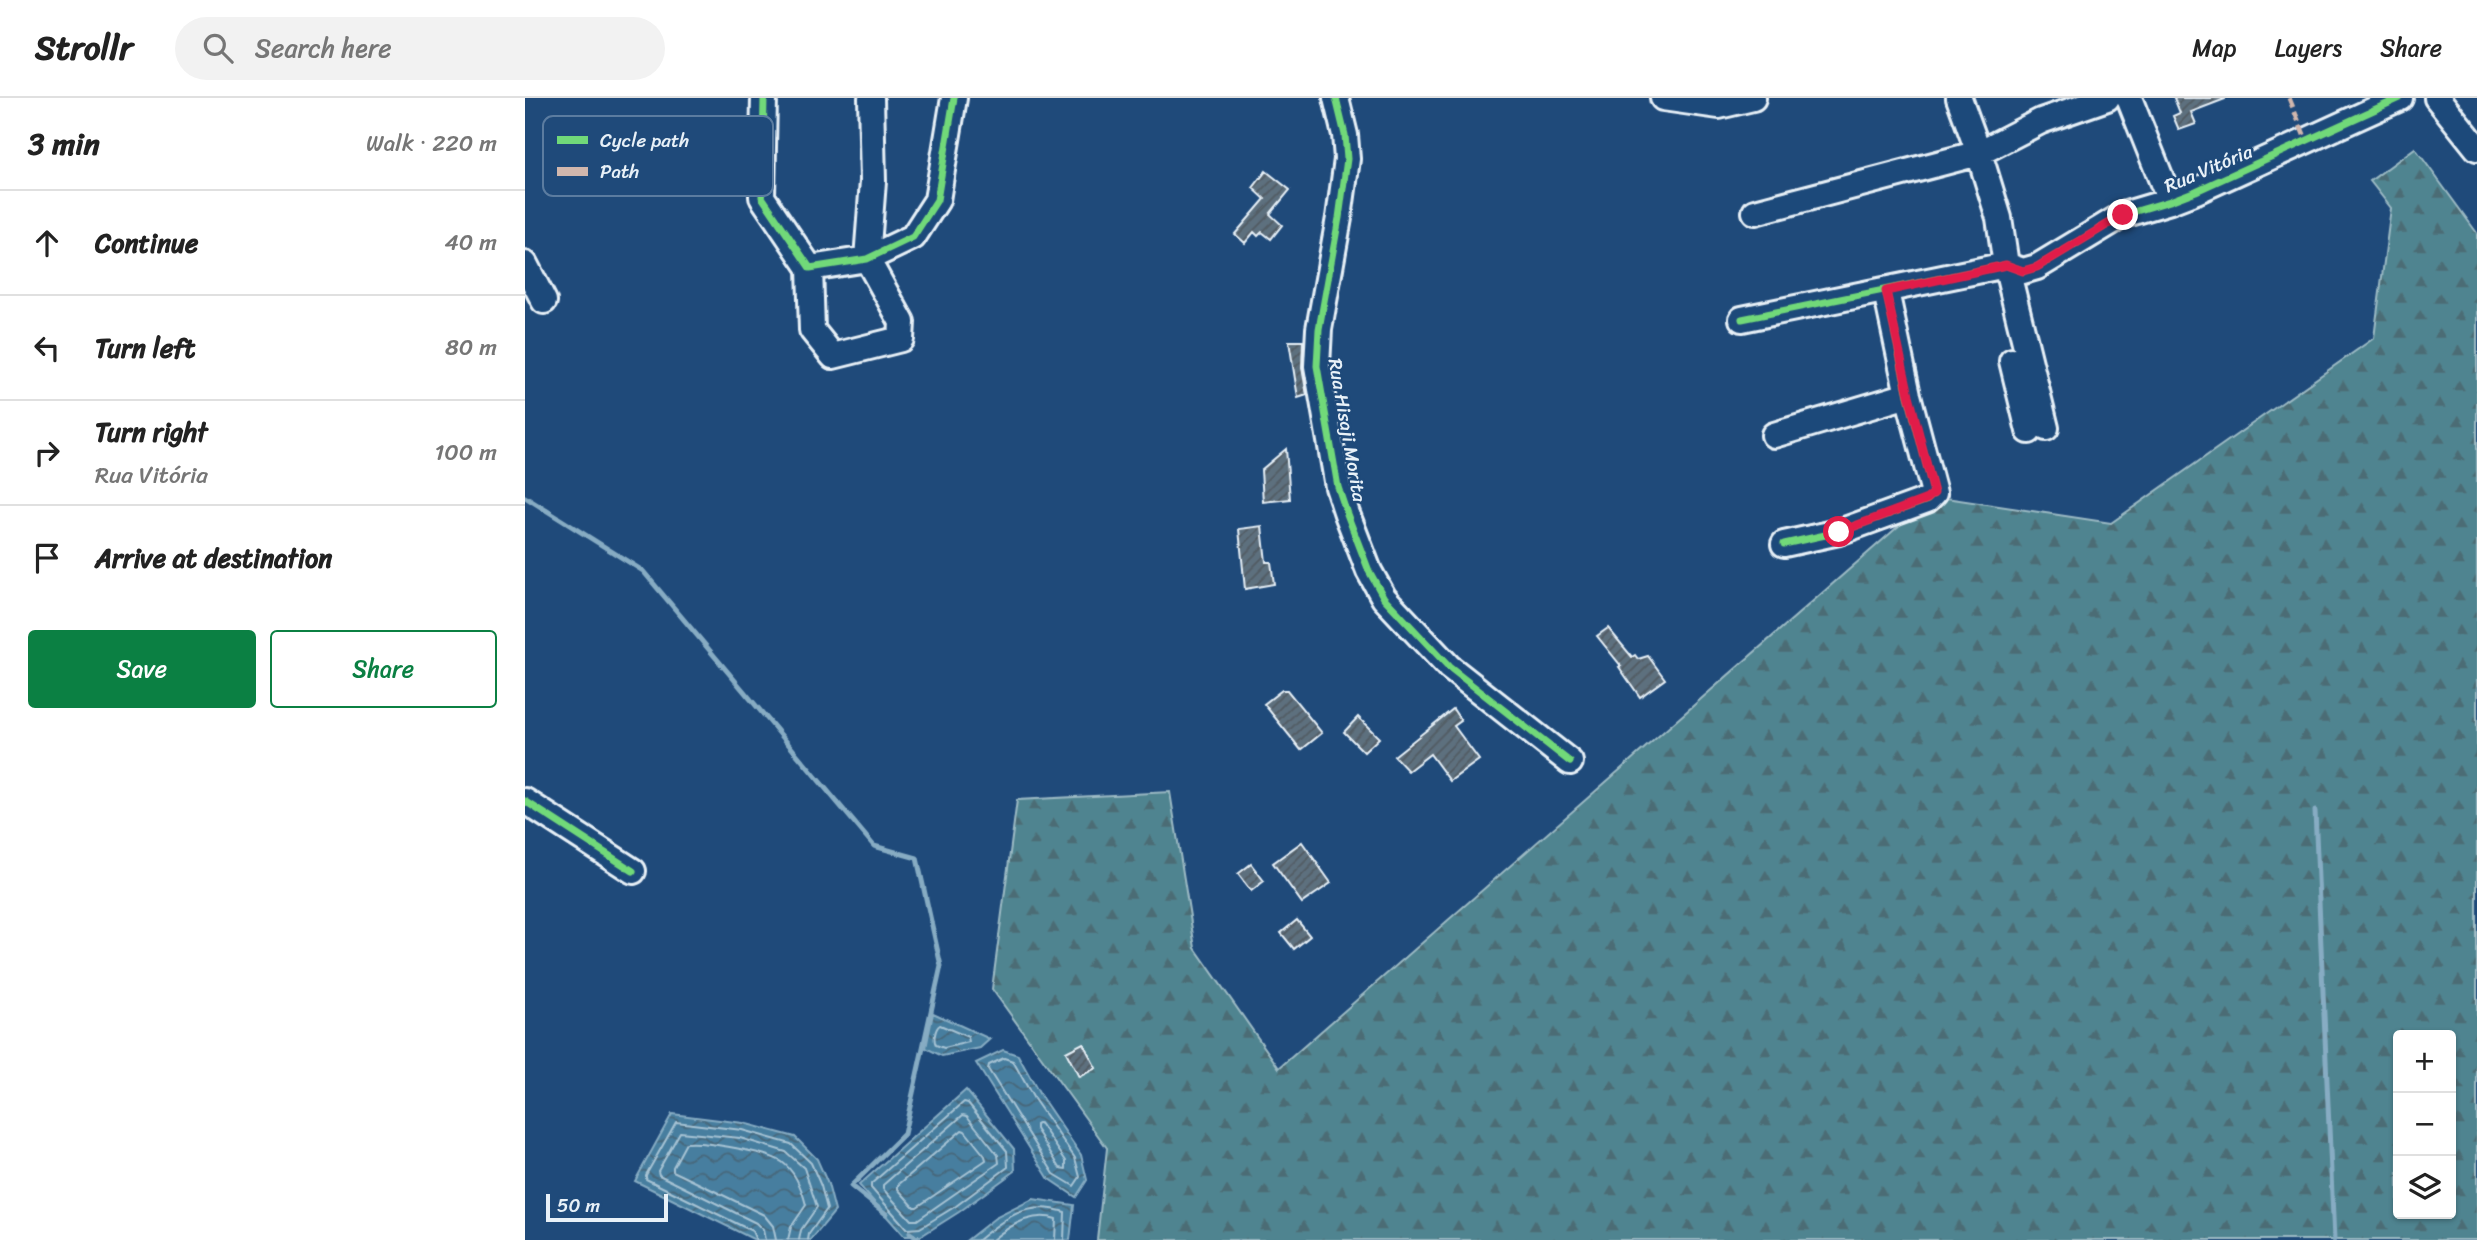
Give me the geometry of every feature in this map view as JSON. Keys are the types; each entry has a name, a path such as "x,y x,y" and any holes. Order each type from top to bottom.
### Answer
{"street":[{"path":"764,98 764,116"},
{"path":"762,196 810,268 812,330 824,348 834,356 901,339 902,322 867,260 873,181 871,98"},
{"path":"810,268 867,260 913,237 937,200 954,98"},
{"name":"Rua Hisaji Morita","path":"1336,98 1345,135 1347,159 1319,329 1317,366 1338,486 1347,514 1369,571 1384,598 1449,667 1570,762"},
{"path":"1663,98 1719,106 1753,98"},
{"path":"1959,98 1999,218 1998,267 2038,429"},
{"path":"1755,212 1979,153 2041,121 2107,98"},
{"path":"2129,98 2170,201"},
{"name":"Rua Vitória","path":"1742,319 1998,267 2023,271 2037,267 2116,218 2170,201 2307,142 2400,98"},
{"path":"2437,98 2477,148"},
{"path":"525,264 544,301"},
{"path":"1784,544 1839,532 1931,497 1934,493 1886,291"},
{"path":"1774,435 1909,395"},
{"path":"525,801 633,871"}],"green space":[{"path":"2415,148 2477,233 2477,1240 1097,1240 1107,1148 992,989 1017,800 1170,792 1195,948 1279,1068 1933,496 2111,523 2374,338 2391,208 2370,181"}],"water":[{"path":"933,1013 990,1039 980,1048 942,1056 926,1048"},
{"path":"1003,1050 1018,1055 1040,1095 1081,1155 1087,1180 1076,1197 1049,1179 976,1063"},
{"path":"966,1090 1014,1149 1015,1171 921,1236 904,1236 859,1185"},
{"path":"672,1114 743,1123 795,1137 817,1159 828,1184 835,1211 811,1240 755,1240 635,1181"},
{"path":"1033,1199 1074,1205 1070,1240 967,1240 995,1218"}],"building":[{"path":"2174,98 2225,99 2191,112 2196,124 2179,130 2173,116 2180,113"},
{"path":"1266,171 1290,190 1270,214 1282,225 1271,239 1262,232 1258,236 1254,232 1245,243 1235,234 1265,199 1253,188"},
{"path":"1289,341 1303,341 1302,368 1307,395 1298,398"},
{"path":"1286,449 1290,499 1263,502 1261,470"},
{"path":"1262,526 1266,562 1271,562 1274,584 1245,589 1239,529"},
{"path":"1608,628 1632,657 1635,655 1638,659 1648,656 1665,679 1640,697 1619,667 1621,666 1597,636"},
{"path":"1282,690 1287,690 1322,733 1301,750 1264,704"},
{"path":"1453,709 1461,721 1454,726 1479,760 1450,781 1430,754 1408,771 1394,756"},
{"path":"1358,717 1379,738 1364,752 1344,732"},
{"path":"1302,842 1331,883 1302,903 1273,863"},
{"path":"1251,864 1264,881 1251,891 1238,874"},
{"path":"1297,920 1310,936 1294,949 1281,933"},
{"path":"1083,1043 1096,1068 1079,1077 1066,1052"}],"waterway":[{"path":"525,497 643,571 874,846 917,858 941,966 904,1134 851,1186 886,1214"},
{"path":"2315,811 2334,1240"},
{"path":"910,1233 919,1240"}],"marked path":[{"path":"2289,98 2307,142"}],"cycle path":[{"path":"764,98 764,116"},
{"path":"762,196 810,268 867,259 913,237 937,200 954,98"},
{"path":"1336,98 1345,135 1347,159 1319,329 1317,366 1338,487 1347,514 1369,571 1384,598 1449,667 1570,762"},
{"path":"1742,319 2006,265 2023,271 2037,267 2123,215 2196,191 2400,98"},
{"path":"1784,544 1839,532 1927,500 1934,493 1908,395 1886,291"},
{"path":"525,801 633,871"}],"route":[{"path":"1839,532 1927,499 1934,493 1886,291 2006,265 2023,271 2037,267 2123,215"}]}
